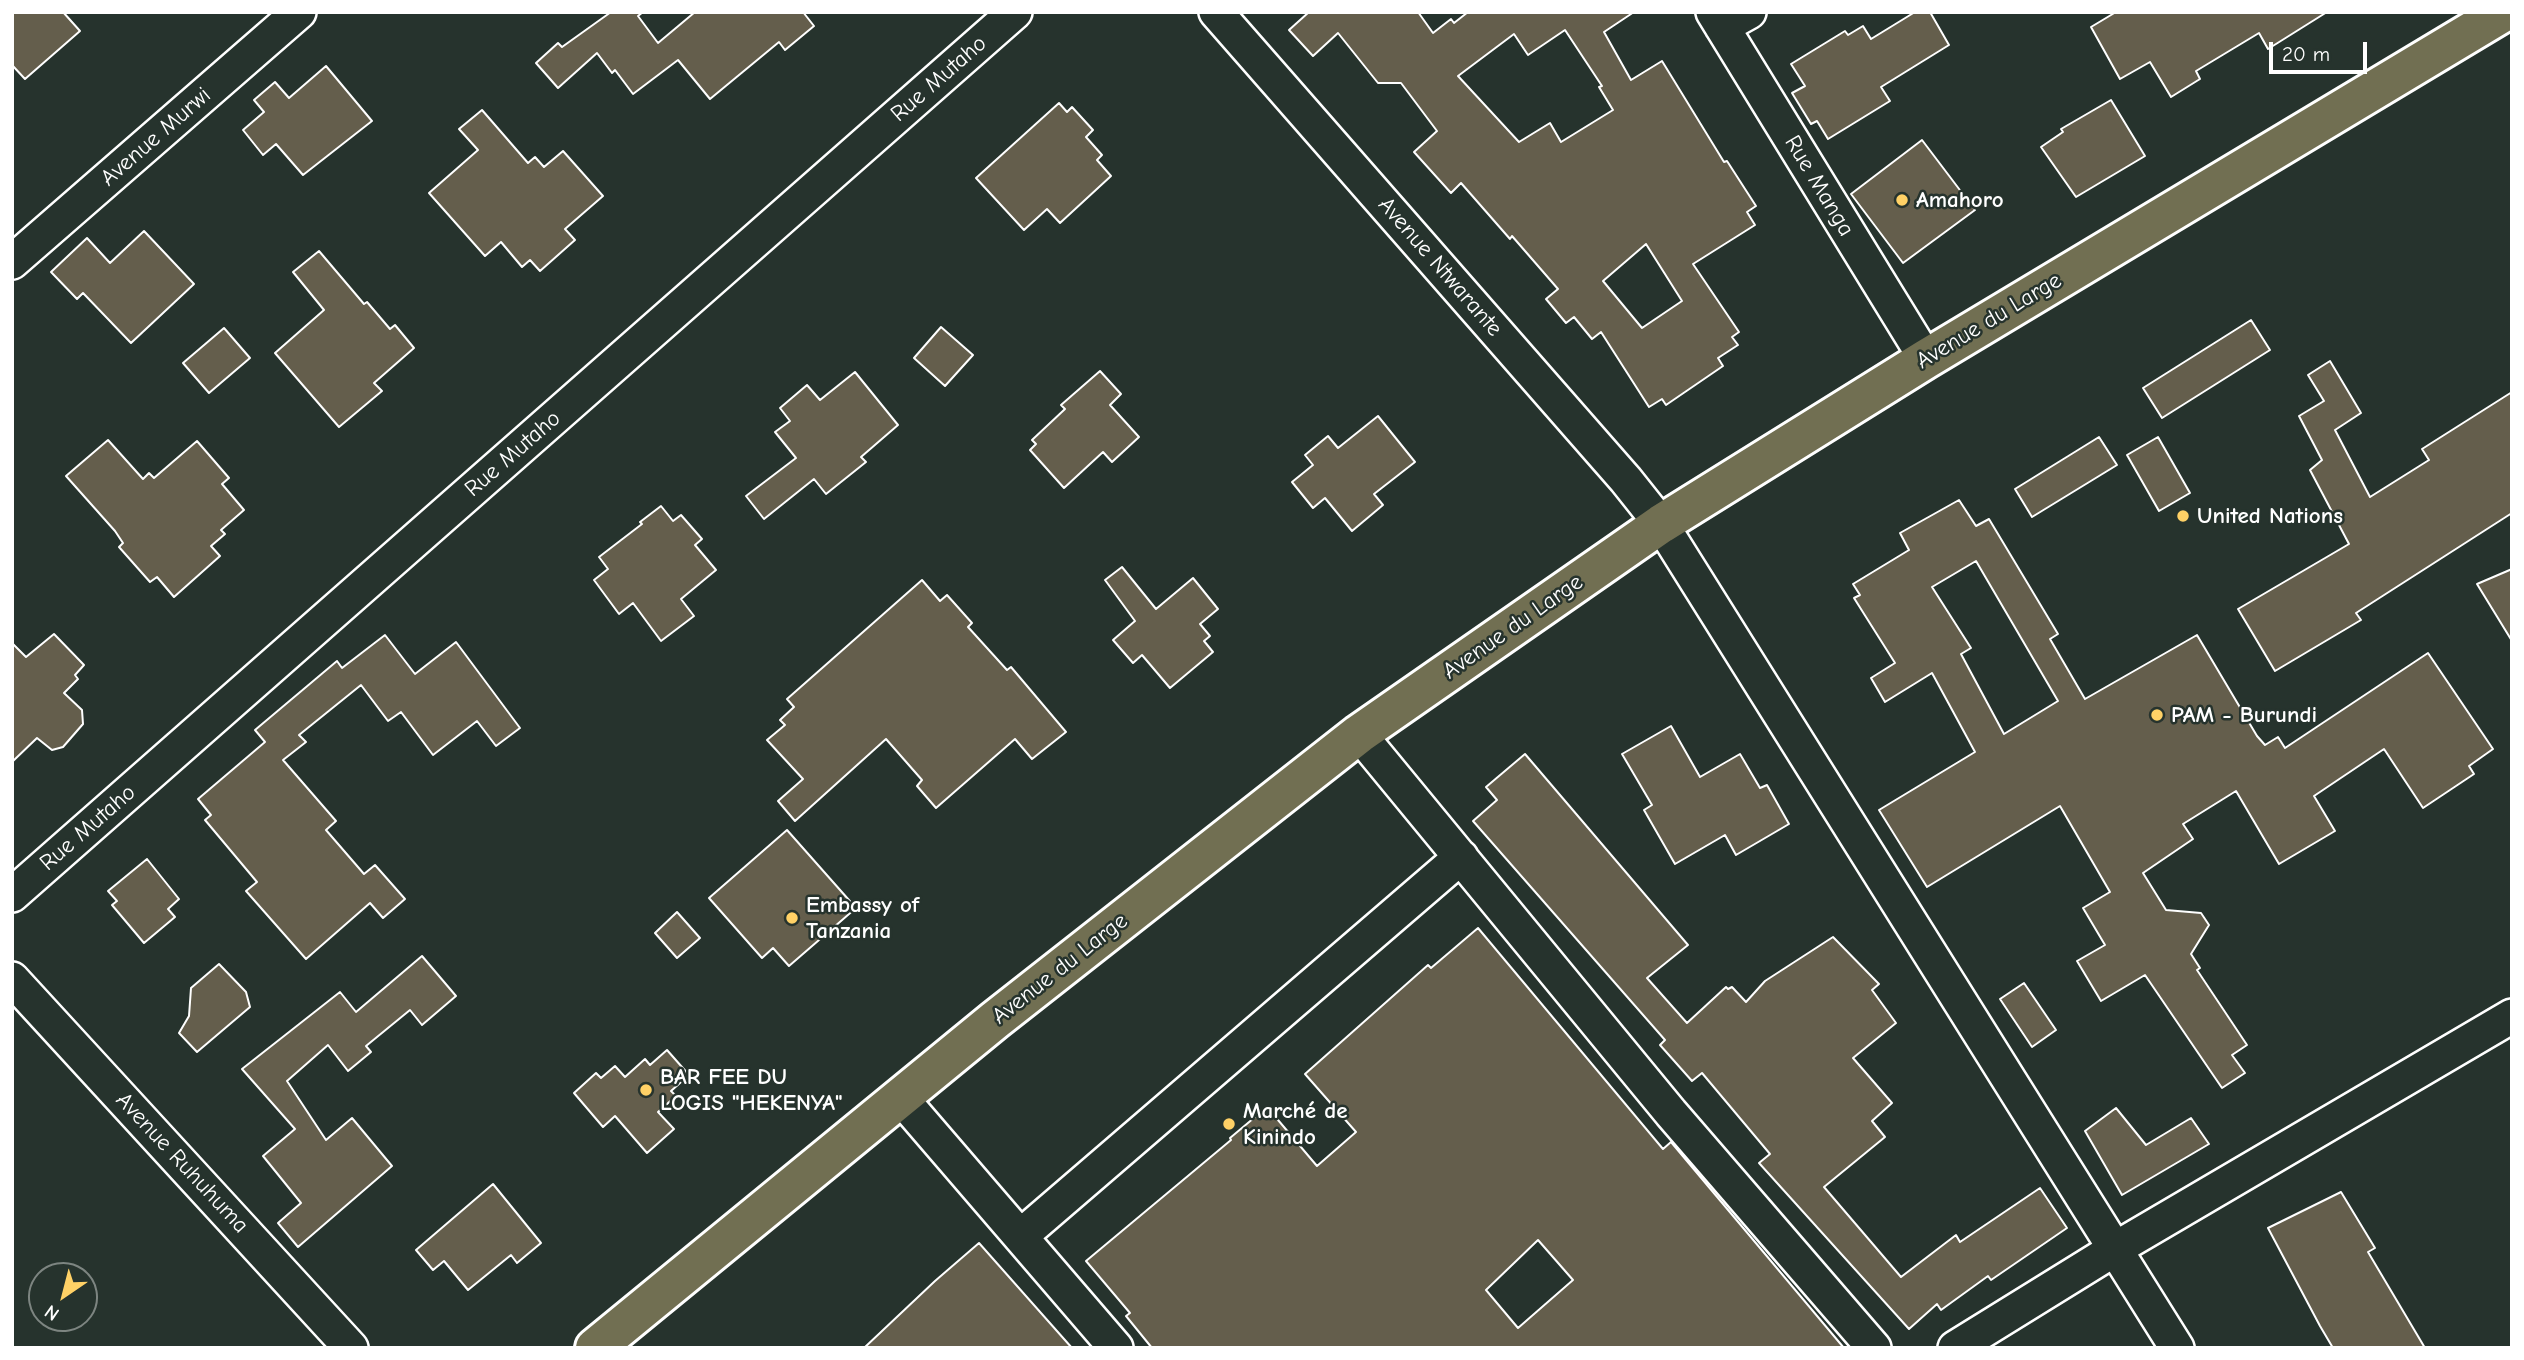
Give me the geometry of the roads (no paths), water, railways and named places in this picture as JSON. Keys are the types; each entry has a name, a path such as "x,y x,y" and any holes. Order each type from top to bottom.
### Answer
{"main road":[{"name":"Avenue du Large","path":"595,1348 901,1098 1360,734 1661,524 1926,359 2504,12"}],"street":[{"name":"Avenue Murwi","path":"12,262 299,12"},
{"name":"Rue Mutaho","path":"12,895 1015,12"},
{"name":"Avenue Ntwarante","path":"1216,12 1661,524 2177,1348"},
{"name":"Rue Manga","path":"1728,17 1926,359"},
{"path":"1360,734 1671,1113 1874,1348"},
{"path":"1022,1235 1461,857"},
{"name":"Avenue Ruhuhuma","path":"12,979 351,1348"},
{"path":"1955,1348 2115,1249 2512,1016"},
{"path":"901,1098 1022,1235 1116,1348"}],"place":[{"name":"Amahoro","path":"1902,200"},
{"name":"United Nations","path":"2183,516"},
{"name":"PAM - Burundi","path":"2157,715"},
{"name":"Embassy of Tanzania","path":"792,918"},
{"name":"BAR FEE DU LOGIS \"HEKENYA\"","path":"646,1090"},
{"name":"Marché de Kinindo","path":"1229,1124"}]}
